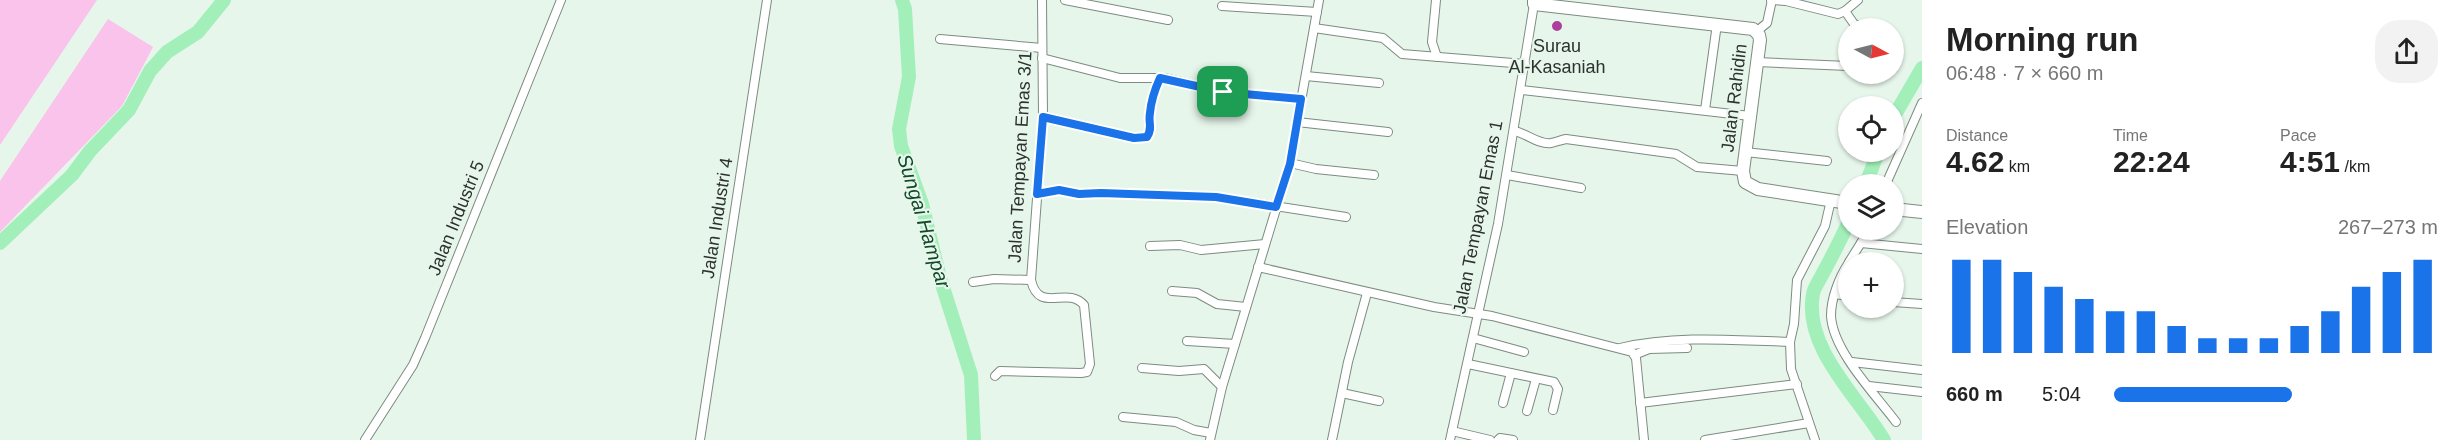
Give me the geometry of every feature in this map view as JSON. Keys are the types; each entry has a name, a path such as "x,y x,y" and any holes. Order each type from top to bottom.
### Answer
{"street":[{"name":"Jalan Industri 5","path":"365,440 413,365 426,338 561,0"},
{"name":"Jalan Industri 4","path":"700,440 767,0"},
{"name":"Jalan Tempayan Emas 3/1","path":"1031,280 1043,117 1042,0"},
{"path":"1065,0 1168,20"},
{"path":"1123,417 1176,422 1210,437 1221,387 1290,164 1319,0"},
{"path":"1436,0 1432,42 1437,57"},
{"path":"1757,31 1767,23 1772,0 1786,1 1838,14 1858,0"},
{"name":"Jalan Rahidin","path":"1534,2 1749,27 1757,31 1760,40 1745,152 1743,171 1745,182 1753,187 1838,202"},
{"name":"Jalan Tempayan Emas 1","path":"1451,436 1498,224 1534,2"},
{"path":"1222,6 1317,12"},
{"path":"1845,11 1850,18"},
{"path":"1705,111 1717,24"},
{"path":"1314,28 1381,38 1402,54 1525,64"},
{"path":"940,39 1042,48"},
{"path":"1042,58 1120,78 1160,78 1223,92 1301,99"},
{"path":"1757,62 1838,66"},
{"path":"1306,76 1379,83"},
{"path":"1043,117 1134,138 1147,137 1152,125 1149,114 1160,78"},
{"path":"1521,90 1750,116"},
{"path":"1890,174 1922,103"},
{"path":"1297,122 1388,132"},
{"path":"1514,131 1524,133 1541,143 1551,144 1566,139 1676,154 1697,167 1743,171"},
{"path":"1745,152 1827,161"},
{"path":"1290,164 1374,175"},
{"path":"1507,175 1581,188"},
{"path":"1037,194 1059,190 1079,194 1216,197 1346,217"},
{"path":"1815,440 1791,369 1790,342 1794,324 1797,280 1838,205"},
{"path":"1904,210 1922,212"},
{"path":"1855,252 1863,240"},
{"path":"1861,243 1922,249"},
{"path":"1150,246 1185,245 1201,250 1265,244"},
{"path":"1258,267 1620,348 1634,355 1649,349 1687,348"},
{"path":"973,282 994,279 1031,280 1035,293 1040,296 1072,298 1080,300 1084,305 1089,368 1081,373 1000,371 994,376"},
{"path":"1838,284 1831,316 1839,346 1896,422"},
{"path":"1172,291 1197,294 1217,304 1246,308"},
{"path":"1332,440 1367,293"},
{"path":"1904,303 1922,304"},
{"path":"1473,338 1524,352"},
{"path":"1620,348 1639,344 1728,339 1790,342"},
{"path":"1187,341 1235,344"},
{"path":"1634,355 1644,440"},
{"path":"1852,363 1922,370"},
{"path":"1468,364 1554,382 1558,386 1553,410"},
{"path":"1142,368 1179,371 1204,369 1221,387"},
{"path":"1503,403 1511,374"},
{"path":"1527,411 1536,379"},
{"path":"1640,403 1797,384"},
{"path":"1869,386 1922,392"},
{"path":"1342,393 1379,401"},
{"path":"1705,440 1809,423"},
{"path":"1451,436 1490,440"},
{"path":"1498,440 1500,438 1513,440"}],"shaded area":[{"path":"0,0 97,0 0,145"},
{"path":"108,19 153,47 122,106 0,232 0,181"}],"waterway":[{"path":"0,243 72,175 90,151 129,110 150,71 167,52 198,32 224,0"},
{"name":"Sungai Hampar","path":"902,0 905,9 909,77 899,129 901,146 922,204 940,278 971,375 974,440"},
{"path":"1904,99 1922,68"},
{"path":"1870,174 1874,162"},
{"path":"1840,240 1813,294 1812,314 1816,334 1835,372 1884,440"}],"place":[{"name":"Surau Al-Kasaniah","path":"1557,26"}],"route":[{"path":"1160,78 1223,92 1301,99 1290,164 1276,207 1216,197 1079,194 1059,190 1037,194 1043,117 1140,139 1147,137 1150,132 1152,125 1149,114 1160,78"}]}
